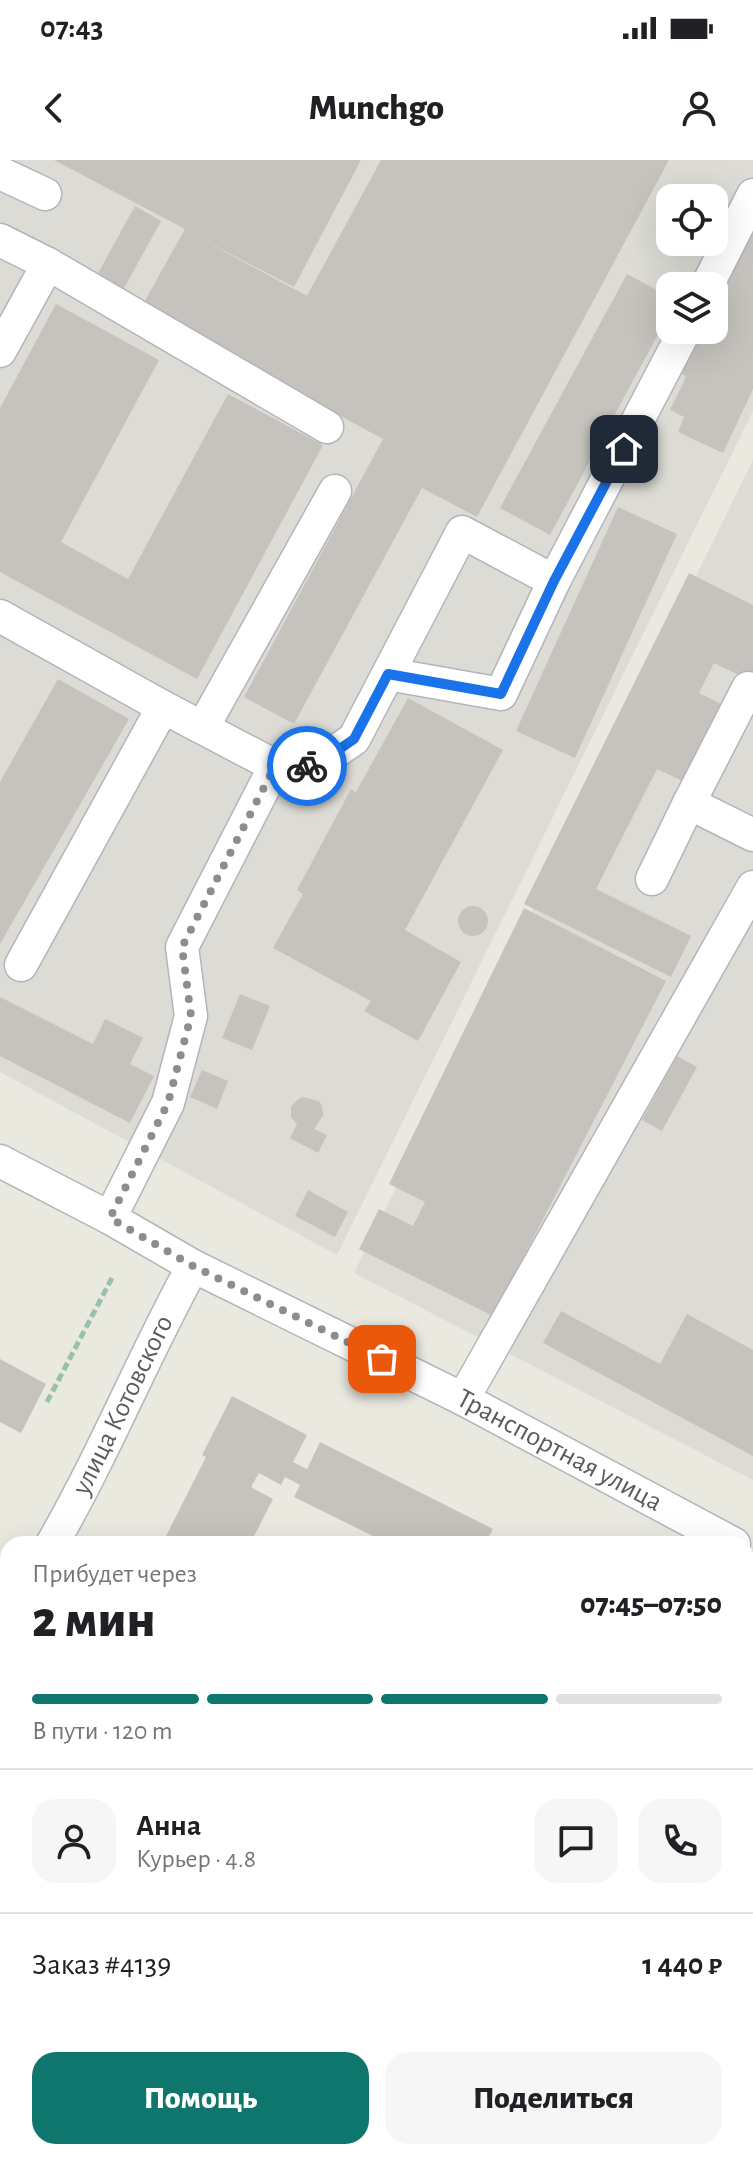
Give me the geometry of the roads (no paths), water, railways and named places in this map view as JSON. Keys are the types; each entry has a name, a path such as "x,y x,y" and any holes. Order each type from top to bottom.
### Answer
{"street":[{"path":"0,173 45,194"},
{"path":"714,272 753,195"},
{"path":"0,240 48,264 327,427"},
{"path":"0,351 48,264"},
{"path":"388,674 501,694 554,581 678,344"},
{"path":"203,727 335,491"},
{"path":"0,616 275,766 315,766 354,739 462,532 554,581"},
{"path":"652,879 748,688"},
{"path":"21,965 163,707"},
{"path":"110,1218 168,1103 172,1089 191,1016 182,947 275,766"},
{"path":"689,803 753,835"},
{"path":"463,1399 753,887"},
{"name":"Транспортная улица","path":"0,1161 110,1218 193,1266 463,1399 719,1536"},
{"name":"улица Котовского","path":"57,1536 193,1266"}]}
